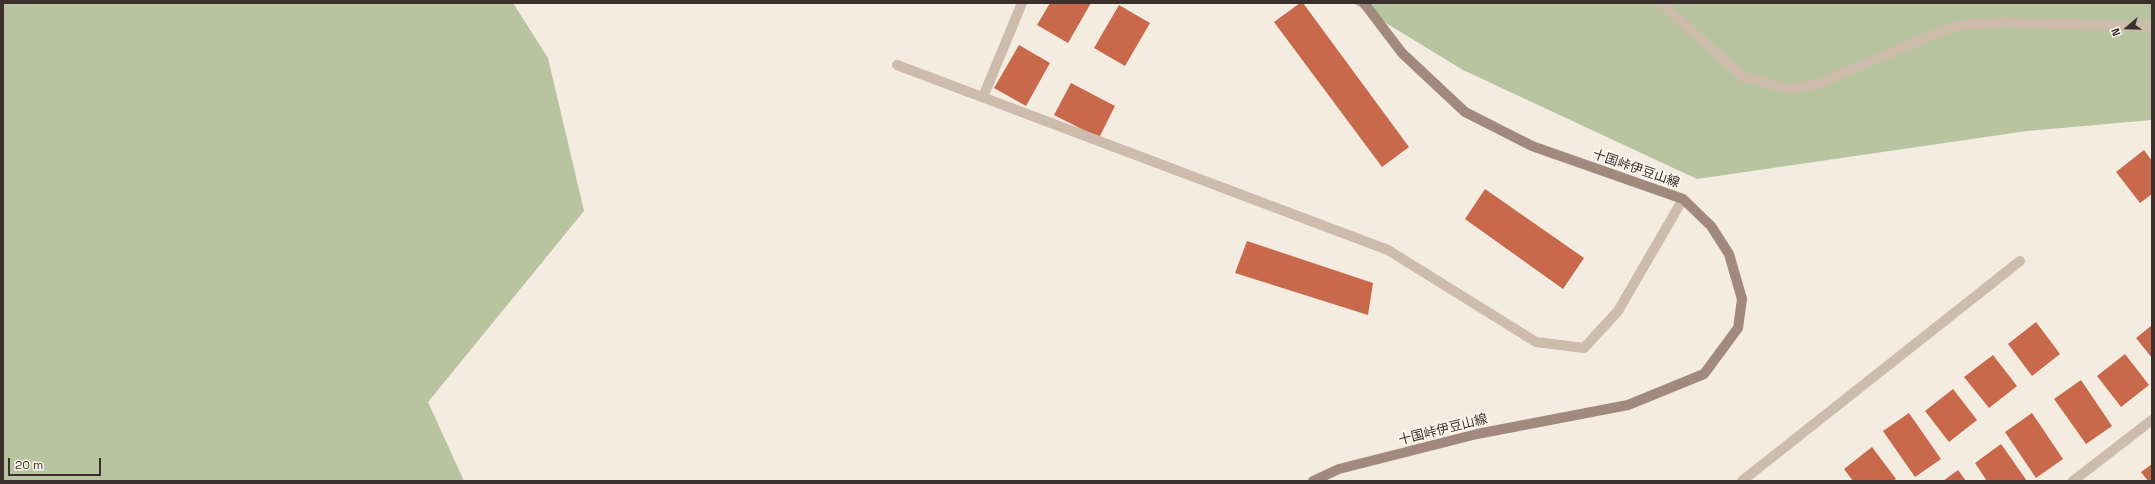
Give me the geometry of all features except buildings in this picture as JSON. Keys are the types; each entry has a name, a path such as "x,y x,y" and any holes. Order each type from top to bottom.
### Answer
{"main road":[{"name":"十国峠伊豆山線","path":"1313,481 1339,470 1477,434 1628,405 1704,374 1738,328 1742,300 1729,254 1711,226 1683,199 1532,146 1465,112 1402,53 1364,3"}],"street":[{"path":"983,97 1022,3"},
{"path":"1661,3 1743,78 1789,89 1818,84 1944,30 1965,25 2004,22 2152,27"},
{"path":"896,65 1388,250 1536,342 1584,348 1618,311 1683,199"},
{"path":"1742,481 2020,261"},
{"path":"2073,481 2152,420"}],"green space":[{"path":"3,3 513,3 548,58 584,211 428,402 464,481 3,481"},
{"path":"1353,3 2152,3 2152,120 2027,131 1697,179 1463,70"}]}
